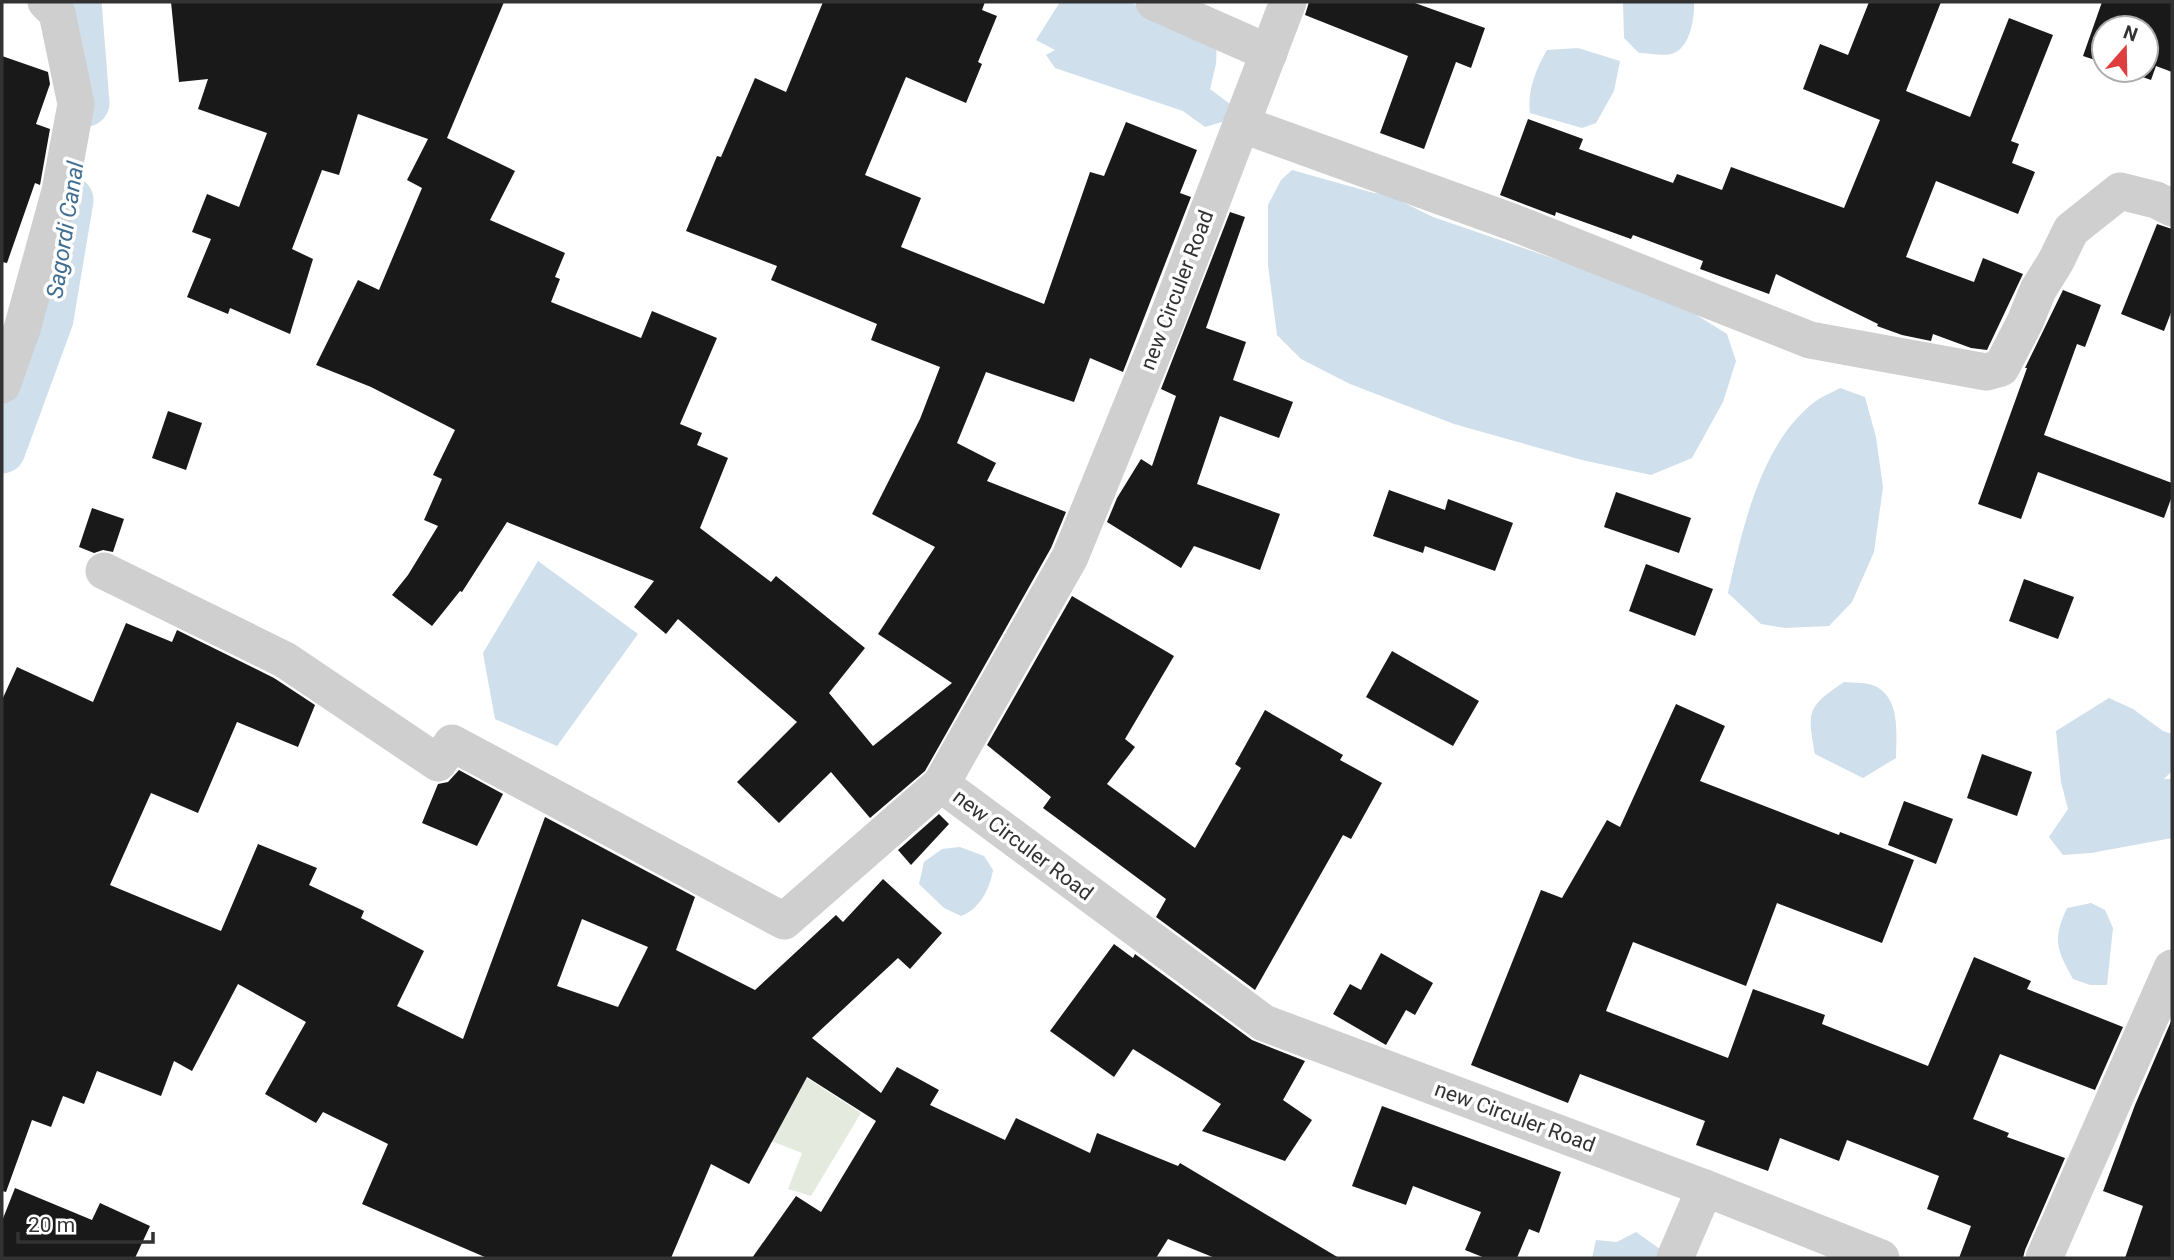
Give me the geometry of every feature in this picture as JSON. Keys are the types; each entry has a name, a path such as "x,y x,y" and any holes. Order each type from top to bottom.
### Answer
{"street":[{"path":"2,386 22,329 60,191 76,104 57,13 46,2"},
{"path":"1154,2 1269,53"},
{"name":"new Circuler Road","path":"1288,2 1165,324 1070,557 941,784 1264,1023 1705,1188 1881,1258"},
{"path":"1241,124 1512,222 1810,340 1986,372 2001,368 2038,290 2071,230 2120,191 2156,200 2172,208"},
{"path":"104,571 285,660 438,763 452,743 785,921 941,784"},
{"path":"2044,1258 2172,968"},
{"path":"1675,1258 1705,1188"}],"shaded area":[{"path":"765,1051 861,1113 811,1196 788,1189 802,1153 766,1139"}],"water":[{"path":"1060,2 1129,2 1217,40 1216,64 1210,89 1230,104 1222,122 1205,127 1183,111 1055,68 1046,55 1055,50 1036,40"},
{"path":"1623,2 1694,2 1694,15 1684,45 1670,54 1639,53 1624,38"},
{"path":"1578,48 1620,61 1614,91 1596,123 1582,128 1530,113 1533,80 1547,50"},
{"path":"1292,170 1386,194 1433,217 1671,299 1727,334 1736,361 1723,402 1692,458 1651,475 1582,460 1454,424 1350,384 1301,359 1277,335 1268,265 1268,205 1281,180"},
{"path":"1840,388 1865,397 1876,437 1883,487 1874,552 1852,602 1829,626 1785,628 1761,624 1728,593 1747,517 1766,466 1779,442 1812,404"},
{"path":"538,561 638,634 557,746 495,719 483,653"},
{"path":"1844,682 1865,683 1877,687 1890,701 1896,719 1896,758 1863,778 1815,754 1811,728 1813,711 1816,704"},
{"path":"2109,698 2133,709 2163,731 2172,734 2172,771 2164,779 2172,779 2172,838 2091,853 2063,855 2049,837 2068,809 2061,782 2056,731"},
{"path":"960,847 984,856 993,870 979,903 961,916 944,908 919,884 924,862 942,849"},
{"path":"2091,903 2105,910 2113,928 2107,985 2090,985 2073,979 2058,945 2059,929 2067,908"},
{"path":"1636,1232 1660,1249 1657,1258 1592,1258 1596,1240 1617,1242"}],"building":[{"path":"171,2 504,2 447,138 515,171 490,220 565,253 555,277 560,279 551,302 641,338 652,311 717,338 680,424 702,433 697,445 728,458 700,528 771,582 776,576 865,648 829,693 873,746 952,683 878,634 935,547 872,514 920,419 940,367 871,340 877,324 771,280 777,266 686,231 717,156 721,157 755,78 786,92 823,2 985,2 982,10 997,16 978,62 982,64 966,103 906,77 865,175 921,198 901,247 1044,304 1090,172 1104,176 1126,122 1197,150 1180,193 1191,197 1123,372 1090,358 1074,402 986,372 957,443 996,463 987,481 1066,512 1051,548 925,771 870,818 831,772 779,823 737,782 797,722 678,619 666,634 634,607 654,581 507,522 462,592 460,591 432,626 392,595 408,575 438,526 424,520 442,479 433,475 455,430 371,387 316,365 358,280 379,290 422,188 407,180 428,139 358,114 339,175 322,170 292,249 313,259 290,334 230,308 228,314 187,297 211,239 192,232 207,194 239,207 267,133 198,109 208,79 179,82"},
{"path":"1309,2 1412,2 1485,28 1471,68 1456,62 1424,149 1380,133 1408,56 1305,15"},
{"path":"1869,2 1941,2 1906,91 1970,117 2009,18 2053,35 2011,141 2019,144 2012,163 2035,172 2018,214 1936,181 1906,257 1974,282 1983,258 2023,274 1987,350 1971,348 1933,334 1931,341 1877,326 1878,324 1776,274 1769,294 1700,269 1703,261 1633,235 1631,239 1556,212 1555,216 1500,195 1528,119 1583,139 1579,149 1673,183 1677,174 1722,190 1731,167 1844,208 1880,120 1803,89 1820,44 1848,55"},
{"path":"2102,2 2172,2 2172,72 2160,68 2160,14 2098,14"},
{"path":"2090,36 2090,58 2083,56"},
{"path":"2,56 48,72 50,84 36,124 50,129 40,185 35,183 7,263 2,262"},
{"path":"1230,212 1245,217 1206,328 1246,342 1233,380 1293,402 1279,438 1220,416 1197,484 1280,514 1260,570 1194,546 1181,568 1107,522 1117,498 1141,459 1152,466 1176,396 1161,389"},
{"path":"2157,224 2172,229 2172,310 2164,331 2121,314"},
{"path":"2063,290 2101,305 2085,347 2077,344 2044,435 2172,483 2172,496 2164,518 2038,472 2021,519 1978,504 2025,368"},
{"path":"168,411 202,423 186,470 152,458"},
{"path":"1389,490 1445,510 1448,499 1513,523 1495,571 1425,546 1423,553 1373,536"},
{"path":"1616,492 1691,518 1679,553 1604,527"},
{"path":"92,508 124,519 113,552 103,550 94,553 79,547"},
{"path":"1646,564 1713,589 1695,636 1629,611"},
{"path":"2024,579 2074,597 2058,639 2009,621"},
{"path":"1072,596 1174,656 1125,739 1135,747 1107,784 1195,848 1241,768 1235,764 1265,710 1343,755 1340,760 1382,783 1351,839 1343,835 1255,990 1156,917 1166,899 1043,808 1051,797 987,745"},
{"path":"126,623 172,642 177,630 274,678 315,705 298,747 237,722 198,813 151,793 110,885 221,931 258,844 317,868 309,885 364,911 361,918 424,951 397,1006 463,1039 545,817 695,897 676,950 755,990 836,915 843,922 883,879 942,933 910,969 898,958 812,1038 881,1093 897,1067 939,1090 930,1105 1005,1140 1016,1118 1090,1153 1097,1133 1178,1166 1180,1163 1339,1258 1215,1258 1168,1239 1156,1258 752,1258 796,1196 821,1212 876,1121 807,1077 749,1184 711,1164 671,1258 487,1258 362,1204 388,1144 323,1112 316,1123 265,1094 306,1022 238,984 192,1071 174,1061 161,1096 97,1071 84,1104 63,1096 51,1127 32,1120 6,1192 2,1191 2,700 17,667 93,702","holes":["582,919 648,947 618,1007 557,986"]},
{"path":"1392,651 1479,701 1453,746 1366,697"},
{"path":"1676,704 1725,726 1700,781 1839,835 1840,832 1914,860 1882,943 1777,903 1746,986 1633,942 1606,1011 1728,1058 1753,989 1825,1015 1822,1024 1928,1066 1974,957 2031,981 2027,989 2123,1027 2095,1090 2000,1054 1973,1119 2009,1133 2007,1137 2065,1158 2023,1258 1959,1258 1971,1226 1927,1209 1939,1176 1847,1140 1839,1161 1780,1138 1768,1171 1696,1145 1705,1121 1580,1074 1568,1103 1471,1065 1541,890 1562,898 1607,820 1620,827"},
{"path":"1982,754 2032,772 2017,816 1967,798"},
{"path":"459,770 503,794 477,846 422,823 438,784 448,782"},
{"path":"1904,801 1953,819 1936,864 1888,845"},
{"path":"939,814 949,824 911,865 898,850"},
{"path":"1114,944 1133,958 1135,954 1252,1040 1305,1061 1283,1100 1312,1120 1285,1161 1202,1131 1221,1104 1133,1049 1114,1077 1050,1031"},
{"path":"1381,953 1433,983 1415,1015 1406,1010 1386,1045 1333,1014 1350,984 1361,990"},
{"path":"2172,1019 2172,1258 2125,1258 2143,1206 2103,1191 2135,1105"},
{"path":"1382,1106 1561,1172 1539,1233 1529,1229 1517,1258 1485,1258 1465,1250 1481,1212 1413,1186 1406,1205 1352,1186"},
{"path":"15,1188 92,1220 100,1203 150,1226 135,1258 2,1258 2,1221"}],"waterway":[{"name":"Sagordi Canal","path":"78,2 86,103"},
{"name":"Sagordi Canal","path":"2,450 50,319 70,200"}]}
